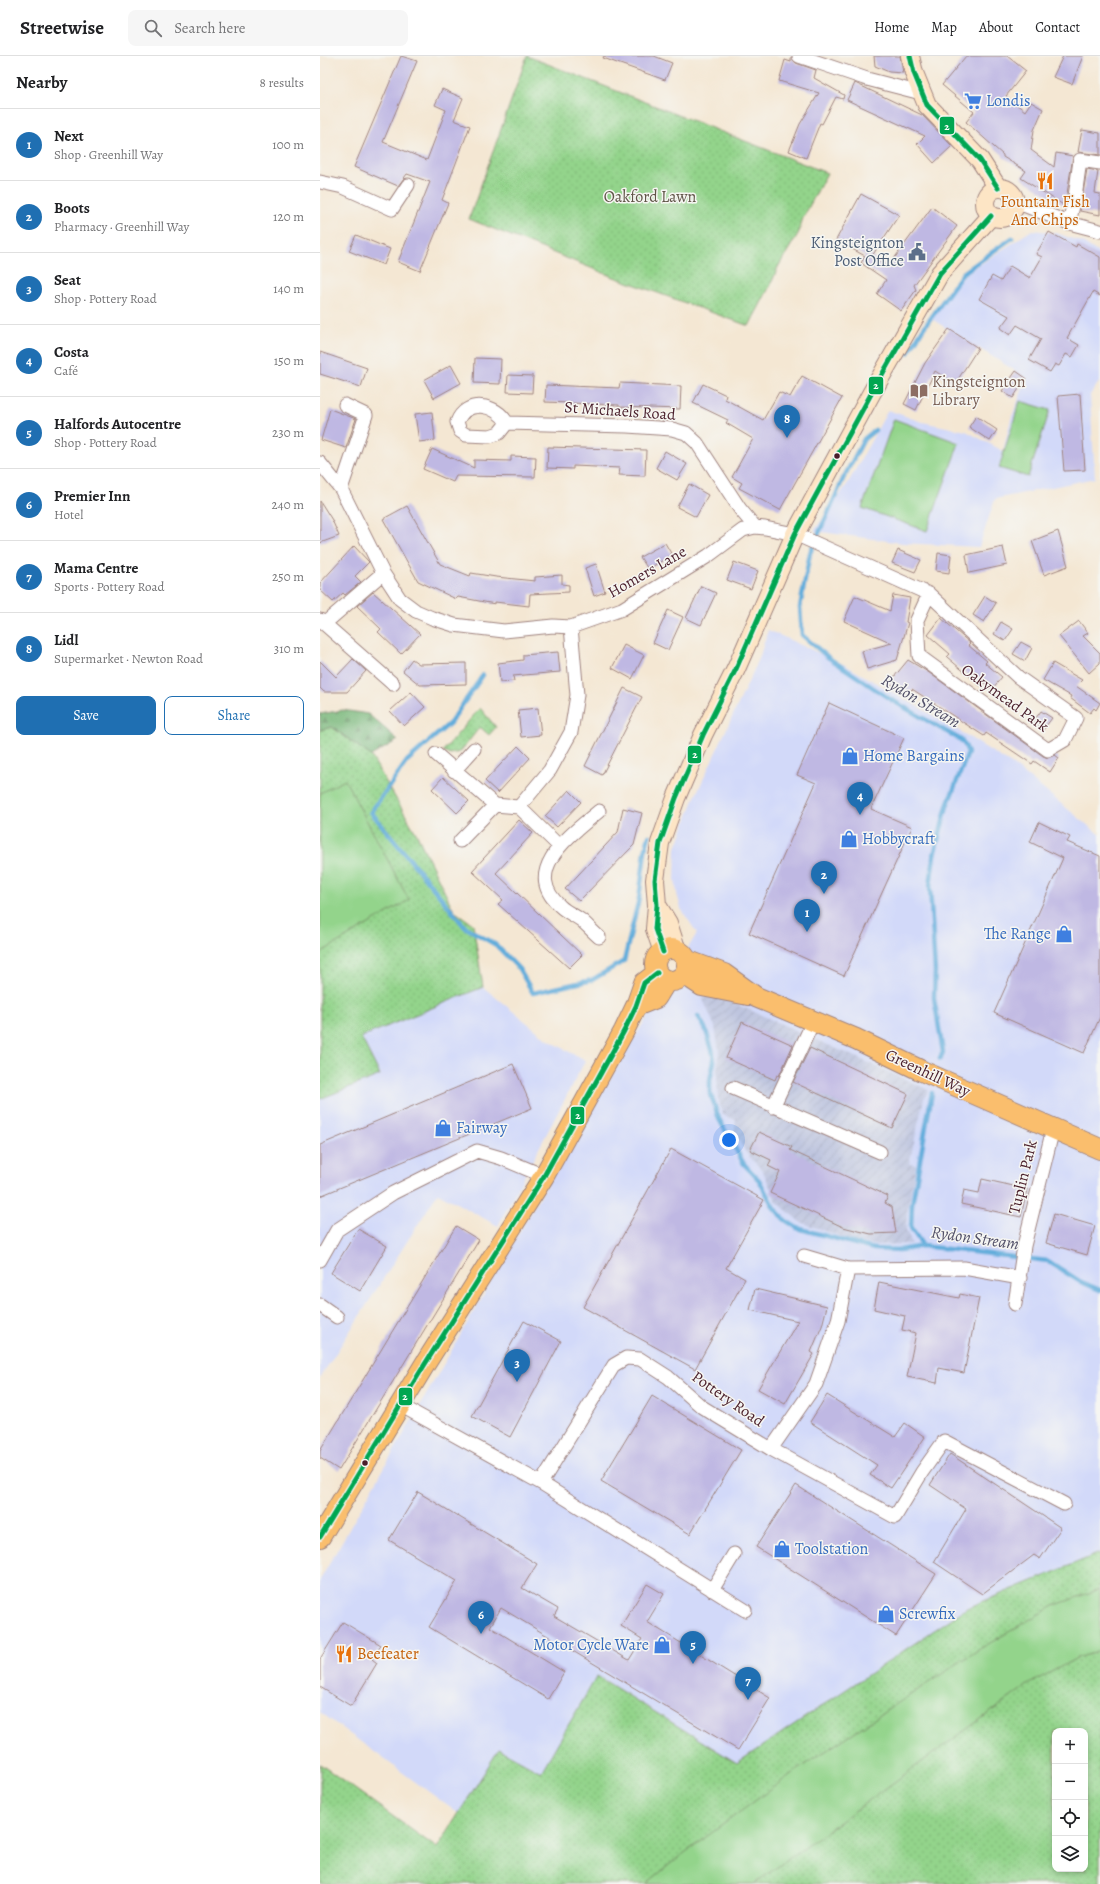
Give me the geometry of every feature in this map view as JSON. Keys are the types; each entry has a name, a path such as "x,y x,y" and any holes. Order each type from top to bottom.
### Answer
{"main road":[{"path":"910,56 921,93 927,105 980,160 998,188"},
{"path":"998,188 1008,190 1015,197 1016,202 1010,216 1000,219 991,216 986,207 986,198 989,193 998,188"},
{"path":"320,1537 400,1405 544,1176 636,1006 656,998 672,965 654,929 657,905 657,861 666,822 704,735 801,537 936,280 971,236 991,216"},
{"name":"Greenhill Way","path":"672,965 702,986 756,997 813,1022 856,1038 922,1071 1100,1149"}],"street":[{"path":"799,56 867,79 921,93"},
{"path":"1069,222 1075,197 1080,160 1100,163"},
{"path":"320,182 343,187 392,209 408,185"},
{"path":"1016,202 1069,222 1100,231"},
{"path":"341,489 366,415 345,404"},
{"name":"St Michaels Road","path":"507,423 627,426 672,429 686,433 697,443 740,509 755,527"},
{"name":"Homers Lane","path":"320,463 341,489 383,573 400,599 416,611 454,625 504,631 553,626 572,627 622,609 708,556 743,530 755,527"},
{"path":"755,527 801,537"},
{"name":"Oakymead Park","path":"801,537 929,594 1018,677 1076,718 1065,740 1048,750 919,656 917,620 929,594"},
{"path":"383,573 322,622 393,684"},
{"path":"519,807 550,770 572,732 577,695 572,627"},
{"path":"454,771 474,749"},
{"path":"436,754 495,805 519,807 559,846"},
{"path":"460,841 495,805"},
{"path":"599,811 559,846 545,876 547,890 560,906 582,921 599,937"},
{"path":"773,1107 813,1022"},
{"path":"733,1088 773,1107 880,1152"},
{"name":"Tuplin Park","path":"1015,1304 1024,1246 1053,1129"},
{"path":"320,1260 337,1230 392,1193 477,1151 501,1158 544,1176"},
{"path":"804,1256 848,1269 964,1268 1020,1278"},
{"name":"Pottery Road","path":"541,1483 614,1365 626,1358 640,1359 668,1377 702,1407 771,1449 816,1384 838,1321 848,1269"},
{"path":"320,1305 337,1317"},
{"path":"400,1405 541,1483 745,1610"},
{"path":"771,1449 895,1518 922,1472 944,1441 1064,1504"},
{"path":"712,1590 734,1554"}],"shaded area":[{"path":"1032,230 1056,233 1084,243 1100,254 1100,381 1090,395 1095,478 995,499 979,547 903,543 814,531 848,483 888,410 922,422 966,431 1003,451 1011,419 1027,378 930,318 967,273"},
{"path":"768,630 845,665 953,727 1013,765 1100,835 1100,1553 967,1608 737,1763 598,1676 541,1773 499,1749 459,1814 320,1712 320,1580 532,1210 697,933 681,909 677,894 675,880 676,848 695,797 759,659"},
{"path":"483,987 547,1039 585,1061 498,1226 438,1193 320,1378 320,1099 330,1094 361,1037"},
{"path":"702,997 718,998 734,1003 929,1090 924,1098 909,1164 916,1165 907,1213 906,1230 912,1244 874,1245 853,1241 800,1222 776,1201 763,1171 747,1154 734,1132 736,1120 723,1115 718,1098 717,1072 719,1051 715,1027"}],"green space":[{"name":"Oakford Lawn","path":"527,56 827,173 803,218 798,234 778,267 771,284 749,326 611,276 469,219"},
{"path":"1020,401 1050,410 1028,477 999,468"},
{"path":"894,419 959,443 927,531 862,508"},
{"path":"480,708 496,727 489,735 480,727 460,752 450,754 443,751"},
{"path":"343,710 368,714 398,740 371,756 332,727 320,730 320,714"},
{"path":"332,727 371,756 416,833 454,911 473,924 483,987 361,1037 380,1075 320,1099 320,730"},
{"path":"345,780 409,900 320,953 320,793"},
{"path":"1100,1553 1100,1884 320,1884 320,1764 437,1848 499,1749 541,1772 597,1676 737,1763 967,1608"},
{"path":"1100,1589 1100,1651 1077,1658 1029,1684 754,1884 646,1884 675,1860 794,1772 978,1650 1053,1606"}],"building":[{"path":"401,56 417,61 383,142 427,160 446,110 435,105 442,89 463,98 454,120 470,126 442,200 448,203 420,271 398,262 430,182 407,174 398,186 354,167"},
{"path":"604,56 654,56 672,63 665,80 603,58"},
{"path":"874,56 900,56 903,73 889,72 875,66"},
{"path":"966,56 1007,56 1026,71 1006,96 1025,111 1031,102 1043,109 1034,130 1031,150 1054,167 1056,153 1073,156 1065,206 1021,178 1026,171 1003,157 1003,155 966,122 974,112 942,85"},
{"path":"1063,56 1083,56 1072,84 1053,77"},
{"path":"791,57 796,63 816,70 814,78 844,95 843,99 836,97 822,124 820,123 806,158 789,151 800,124 819,93 779,81 785,60 791,62"},
{"path":"855,83 922,115 952,146 934,163 917,144 925,136 847,100"},
{"path":"1082,130 1100,133 1100,155 1078,152"},
{"path":"1087,169 1098,171 1095,193 1100,194 1100,215 1080,211"},
{"path":"861,194 899,215 872,256 888,267 932,207 957,226 914,285 916,290 901,311 877,294 886,280 861,263 865,256 836,240"},
{"path":"1049,232 1076,247 1077,244 1100,257 1100,296 1093,292 1067,338 1079,345 1072,357 1066,354 1059,366 1055,364 1050,372 1029,360 1041,339 1017,325 1010,335 1000,328 1009,316 979,299 992,276 1001,281 1010,266 1030,278 1042,257 1036,254"},
{"path":"356,235 390,249 384,265 349,251"},
{"path":"949,329 978,348 955,384 935,371 916,410 904,404 925,363"},
{"path":"320,352 367,368 361,387 320,374"},
{"path":"475,358 501,359 500,384 474,383"},
{"path":"451,365 461,383 434,398 424,380"},
{"path":"1016,371 1026,378 1013,398 1002,391"},
{"path":"508,375 533,376 532,393 507,392"},
{"path":"802,376 842,398 780,510 739,488 742,483 732,477 753,439 726,423 728,420 693,403 703,384 726,395 725,399 763,420 779,392 790,397"},
{"path":"620,383 681,386 680,409 545,402 546,385 619,388"},
{"path":"1080,394 1085,470 1064,471 1058,396"},
{"path":"330,409 356,419 346,448 321,440"},
{"path":"432,412 435,440 419,442 415,414"},
{"path":"976,416 997,430 990,441 969,427"},
{"path":"548,447 646,450 645,476 619,475 620,468 573,466 573,469 547,468"},
{"path":"432,449 474,468 474,460 511,461 511,456 536,457 535,477 456,476 453,482 423,469"},
{"path":"665,451 687,464 677,480 656,468"},
{"path":"689,484 708,495 696,517 677,507"},
{"path":"320,501 332,520 339,536 320,543"},
{"path":"407,506 440,564 470,576 471,573 535,581 535,577 562,575 562,584 569,585 569,592 530,594 529,606 495,602 495,604 458,597 456,599 418,581 383,519"},
{"path":"1058,531 1068,566 1044,575 1032,541"},
{"path":"665,543 672,555 648,569 640,557"},
{"path":"354,546 369,562 355,576 361,582 345,595 343,593 333,602 320,590 320,583"},
{"path":"1003,547 1007,565 969,573 966,555"},
{"path":"898,550 921,560 915,572 892,563"},
{"path":"938,553 951,555 949,573 936,571"},
{"path":"734,562 758,571 751,589 727,580"},
{"path":"596,564 605,592 594,596 585,568"},
{"path":"701,586 716,593 701,625 686,618"},
{"path":"373,592 420,634 401,654 378,632 381,629 357,606"},
{"path":"893,595 910,598 906,622 908,623 897,660 867,669 862,651 892,643 844,621 855,596 890,611"},
{"path":"985,596 996,603 984,622 973,615"},
{"path":"668,610 683,617 668,650 653,643"},
{"path":"941,618 970,643 968,645 987,661 985,663 1002,677 992,689 984,682 981,686 947,657 950,654 928,635"},
{"path":"1079,621 1088,633 1083,636 1100,653 1100,663 1089,673 1059,636"},
{"path":"1001,622 1013,629 1005,641 994,634"},
{"path":"1021,642 1032,648 1025,661 1013,654"},
{"path":"624,645 644,655 632,679 612,668"},
{"path":"558,652 560,672 513,676 514,681 500,682 498,663 523,660 523,655"},
{"path":"353,659 366,671 347,692 324,692 320,688 320,661 336,677"},
{"path":"412,659 419,664 466,663 466,684 420,685 403,671"},
{"path":"908,660 928,672 1043,756 1048,758 1055,755 1059,758 1050,772 1034,761 1032,764 986,733 984,736 912,689 908,695 889,683"},
{"path":"1053,663 1082,680 1076,686 1100,703 1096,710 1094,708 1090,713 1070,698 1071,696 1043,680"},
{"path":"624,688 642,697 602,775 585,766"},
{"path":"411,692 425,707 404,726 390,711"},
{"path":"829,703 904,738 871,809 912,827 844,976 749,933 816,783 797,775"},
{"path":"538,708 541,735 521,737 518,710"},
{"path":"1041,711 1052,718 1043,730 1033,722"},
{"path":"518,746 530,758 498,793 485,781"},
{"path":"443,777 469,801 457,813 432,789"},
{"path":"569,790 581,802 557,827 545,816"},
{"path":"623,808 642,813 634,845 579,901 565,889 618,832"},
{"path":"519,820 533,833 496,873 582,955 569,968 498,904 503,900 472,871"},
{"name":"The Range","path":"1039,822 1070,837 1067,842 1100,856 1100,1017 1084,1053 994,1013 1063,858 1030,842"},
{"path":"742,1022 793,1045 779,1076 777,1075 775,1080 726,1058"},
{"path":"810,1048 908,1094 892,1128 793,1082"},
{"path":"513,1064 532,1108 320,1196 320,1145"},
{"path":"759,1132 792,1147 790,1150 888,1196 885,1203 892,1207 896,1233 871,1234 843,1227 770,1193 780,1172 768,1166 771,1160 750,1150"},
{"path":"671,1149 764,1200 726,1268 745,1279 695,1369 583,1307"},
{"path":"982,1179 1027,1189 1021,1217 961,1204 964,1190 979,1193"},
{"path":"1054,1214 1095,1226 1087,1255 1046,1243"},
{"path":"456,1226 479,1240 339,1470 320,1458 320,1451"},
{"path":"358,1229 387,1246 360,1291 331,1273"},
{"path":"879,1282 959,1298 960,1294 979,1298 964,1373 939,1368 937,1383 907,1377 916,1333 902,1330 905,1316 874,1309"},
{"path":"755,1289 827,1306 822,1326 811,1352 814,1354 785,1404 758,1389 798,1321 750,1310"},
{"path":"524,1321 561,1341 510,1437 472,1416"},
{"path":"827,1395 895,1437 905,1423 925,1437 891,1488 870,1475 877,1465 810,1422"},
{"path":"652,1396 741,1450 690,1534 601,1481"},
{"path":"950,1454 1061,1528 1040,1559 1034,1555 982,1594 934,1562 966,1509 930,1485"},
{"path":"796,1485 936,1574 896,1636 756,1547"},
{"path":"418,1492 537,1564 522,1588 558,1609 554,1616 629,1660 642,1639 621,1626 647,1584 664,1594 647,1622 770,1698 738,1750 501,1608 490,1627 564,1672 548,1699 429,1627 457,1581 389,1540"},
{"path":"343,1622 381,1645 372,1659 377,1663 351,1706 320,1687 320,1659"}],"waterway":[{"path":"908,353 923,329 963,273 1012,238"},
{"name":"Rydon Stream","path":"875,430 864,439 844,477 810,553 800,607 802,635 829,658 890,699 961,740 968,753 947,806 934,855 930,886 935,971 934,998 943,1052 940,1059"},
{"path":"483,675 450,723 407,761 371,812 465,927 496,945 519,969 533,993 592,980 624,961 639,898 645,851 649,836"},
{"path":"698,1016 705,1028 712,1049 714,1061 710,1080 710,1092 719,1119 744,1164 759,1180 774,1208 785,1220 797,1228 874,1249 900,1250 923,1246"},
{"name":"Rydon Stream","path":"932,1093 912,1204 911,1228 923,1246 1048,1261 1079,1281 1100,1290"}],"transit line":[{"name":"2","path":"910,56 914,73 927,105 980,160 998,188"},
{"name":"2","path":"663,952 655,929 657,905 655,880 660,843 676,798 703,735 736,669 795,534 871,394 940,273 991,216"},
{"name":"2","path":"320,1537 425,1364 544,1176 624,1031 636,1006 644,983 657,973"}],"place":[{"name":"Londis","path":"973,101"},
{"name":"Fountain Fish And Chips","path":"1045,181"},
{"name":"Kingsteignton Post Office","path":"917,252"},
{"name":"Kingsteignton Library","path":"919,391"},
{"name":"Lidl","path":"787,438"},
{"name":"Home Bargains","path":"850,756"},
{"name":"Costa","path":"860,815"},
{"name":"Hobbycraft","path":"849,839"},
{"name":"Boots","path":"824,894"},
{"name":"Next","path":"807,932"},
{"name":"The Range","path":"1064,934"},
{"name":"Fairway","path":"443,1128"},
{"name":"Seat","path":"517,1382"},
{"name":"Toolstation","path":"782,1549"},
{"name":"Screwfix","path":"886,1614"},
{"name":"Premier Inn","path":"481,1634"},
{"name":"Motor Cycle Ware","path":"662,1645"},
{"name":"Beefeater","path":"344,1654"},
{"name":"Halfords Autocentre","path":"693,1664"},
{"name":"Mama Centre","path":"748,1700"}]}
